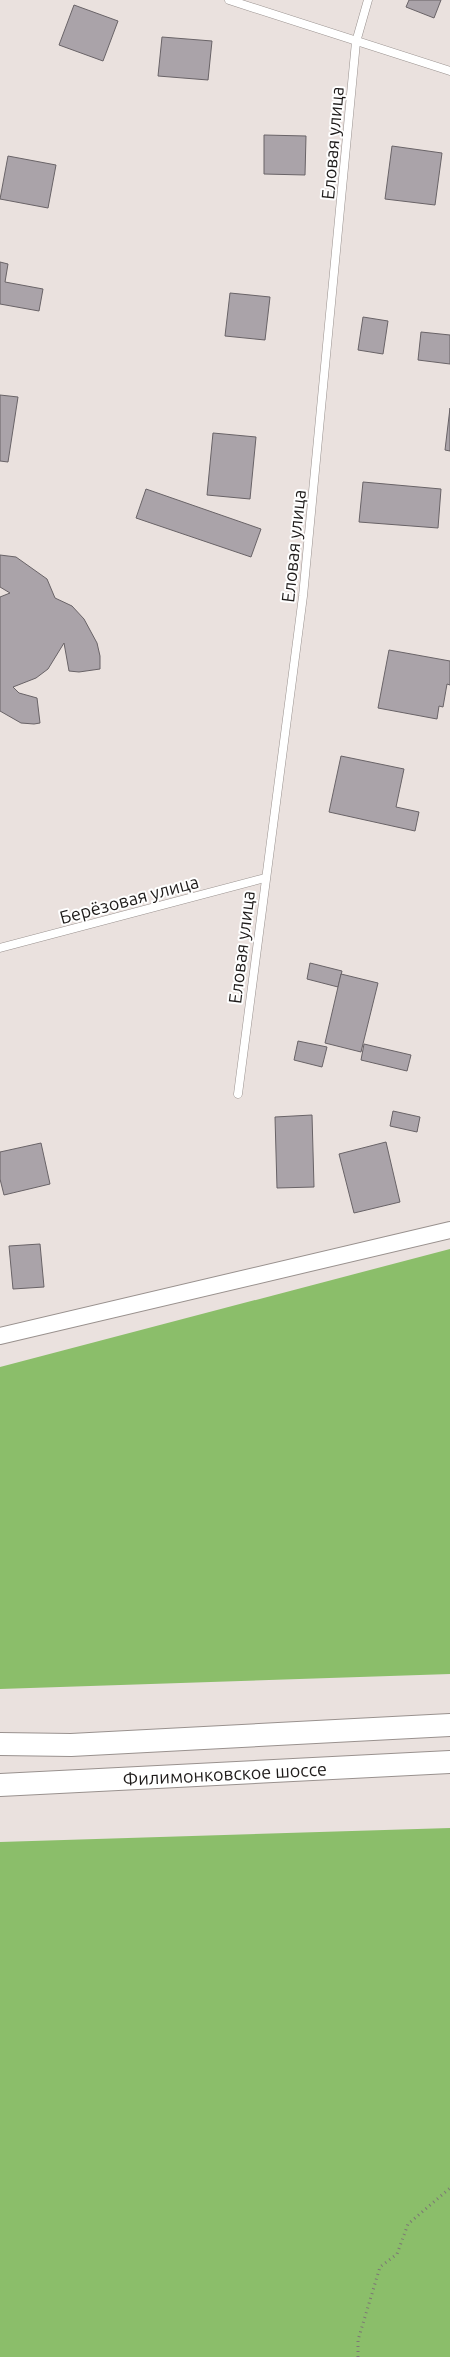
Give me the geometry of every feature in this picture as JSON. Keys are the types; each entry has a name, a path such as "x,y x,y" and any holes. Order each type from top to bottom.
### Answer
{"main road":[{"name":"Филимонковское шоссе","path":"0,1744 71,1745 450,1725"},
{"name":"Филимонковское шоссе","path":"0,1785 450,1762"}],"street":[{"path":"0,1336 450,1230"}],"lane":[{"path":"229,0 450,72"},
{"name":"Еловая улица","path":"238,1094 303,596 356,42 368,0"},
{"name":"Берёзовая улица","path":"0,948 265,878"}],"path":[{"path":"358,2357 358,2340 380,2268 398,2254 408,2224 450,2188"}],"green space":[{"path":"450,1249 450,1674 0,1689 0,1367"},
{"path":"450,1828 450,2357 0,2357 0,1842"}],"building":[{"path":"409,0 441,0 434,18 406,7"},
{"path":"74,5 118,21 103,61 59,45"},
{"path":"162,37 212,41 208,80 158,76"},
{"path":"264,135 306,136 305,175 264,174"},
{"path":"392,146 442,153 435,205 385,199"},
{"path":"8,156 56,165 48,208 0,199"},
{"path":"0,262 8,264 5,282 43,289 39,311 0,304"},
{"path":"230,293 270,297 265,340 225,336"},
{"path":"363,317 388,321 383,354 358,350"},
{"path":"421,332 450,335 450,364 418,360"},
{"path":"0,395 18,397 8,462 0,461"},
{"path":"450,408 450,451 445,450"},
{"path":"213,433 256,437 250,499 207,495"},
{"path":"363,482 441,489 438,528 359,522"},
{"path":"146,489 261,529 251,557 136,518"},
{"path":"0,555 16,557 47,579 55,598 72,606 84,619 97,643 100,669 79,672 69,671 64,643 48,669 36,678 13,687 19,693 37,698 40,723 21,723 0,711 0,597 10,593 0,587"},
{"path":"389,650 450,661 450,685 447,684 443,707 439,706 437,719 378,708"},
{"path":"341,756 404,769 396,807 419,812 415,831 329,812"},
{"path":"310,963 342,971 338,987 307,979"},
{"path":"341,974 378,983 361,1052 325,1043"},
{"path":"298,1041 327,1047 322,1067 294,1060"},
{"path":"364,1044 411,1055 407,1071 361,1060"},
{"path":"393,1111 420,1117 417,1132 390,1126"},
{"path":"312,1115 314,1187 277,1188 275,1117"},
{"path":"386,1142 400,1202 354,1213 339,1154"},
{"path":"41,1143 50,1184 4,1195 0,1179 0,1152"},
{"path":"40,1244 44,1287 13,1289 9,1246"}]}
